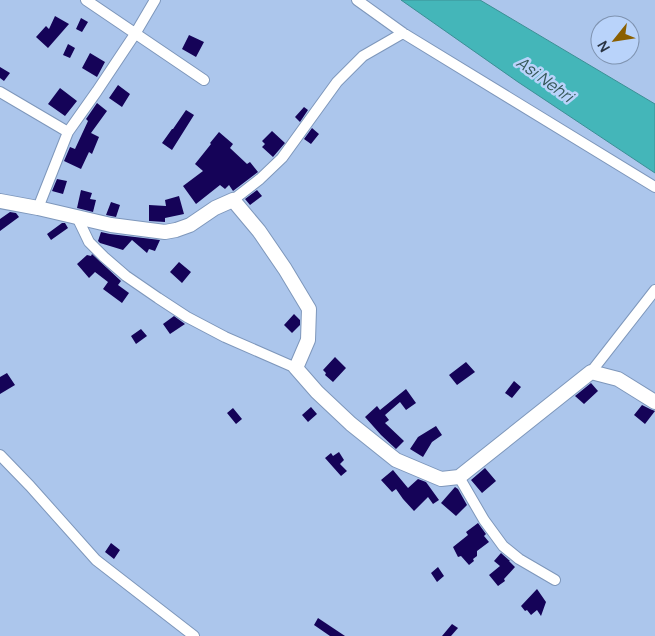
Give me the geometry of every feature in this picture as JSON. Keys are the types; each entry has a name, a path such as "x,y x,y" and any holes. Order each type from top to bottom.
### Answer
{"street":[{"path":"86,0 204,80"},
{"path":"38,208 68,132 98,91 155,0"},
{"path":"357,0 402,33 655,186"},
{"path":"0,201 111,225 165,232 190,225 215,208 233,200 260,179 282,158 337,82 363,56 402,33"},
{"path":"0,92 68,132"},
{"path":"233,200 285,269 309,310 308,340 296,368"},
{"path":"77,217 89,242 126,276 187,317 225,337 296,368 317,392 351,424 396,460 441,479 459,477 591,372 655,290"},
{"path":"591,372 618,379 655,402"},
{"path":"0,456 30,486 96,560 194,636"},
{"path":"459,477 484,520 503,546 519,559 555,580"}],"water":[{"name":"Asi Nehri","path":"401,0 480,0 655,104 655,173 518,82"}],"building":[{"path":"55,16 69,24 48,48 36,37 46,26 49,29"},
{"path":"81,18 88,22 82,32 76,29"},
{"path":"189,35 204,42 196,57 182,49"},
{"path":"68,44 75,48 70,58 63,55"},
{"path":"90,53 105,62 97,77 82,68"},
{"path":"0,67 10,73 4,81 0,78"},
{"path":"118,85 130,94 122,107 109,98"},
{"path":"60,88 77,101 65,116 48,104"},
{"path":"97,103 107,111 91,133 99,137 92,154 89,152 81,169 64,161 70,147 75,149 88,121 86,119"},
{"path":"304,107 308,110 300,122 295,117"},
{"path":"186,110 194,115 172,150 162,143"},
{"path":"312,128 319,134 311,144 304,139"},
{"path":"272,131 285,143 273,157 262,147 265,144 262,141"},
{"path":"219,132 233,144 230,148 247,164 250,162 258,172 233,191 229,185 225,189 220,185 196,204 183,186 203,171 195,164"},
{"path":"57,179 67,181 63,194 52,191"},
{"path":"81,190 92,193 90,199 96,200 93,212 77,208"},
{"path":"257,190 262,196 250,205 245,199"},
{"path":"179,196 184,214 165,218 165,222 149,221 149,205 166,206 165,200"},
{"path":"111,202 120,205 116,217 106,215"},
{"path":"10,212 16,213 19,217 0,231 0,219"},
{"path":"62,223 65,223 68,228 51,240 47,234"},
{"path":"101,232 160,240 155,251 149,249 147,253 132,240 123,250 100,243 98,241"},
{"path":"92,254 121,281 118,285 129,293 122,303 103,289 108,282 95,272 89,278 77,264 87,255 91,256"},
{"path":"179,262 191,272 182,283 170,272"},
{"path":"294,314 300,320 300,325 292,333 284,325"},
{"path":"174,316 185,324 170,334 163,324"},
{"path":"141,329 147,336 136,344 131,336"},
{"path":"335,357 346,368 333,382 325,375 326,373 323,370"},
{"path":"466,362 475,372 457,385 449,375"},
{"path":"7,373 15,385 0,394 0,377"},
{"path":"514,381 521,387 512,398 505,393"},
{"path":"591,383 598,391 584,404 575,396"},
{"path":"406,389 416,403 406,410 400,402 385,415 389,420 385,423 404,441 396,449 365,417 377,406 380,410"},
{"path":"642,405 655,411 645,424 634,415"},
{"path":"311,407 317,414 308,422 302,415"},
{"path":"233,408 242,419 236,424 227,413"},
{"path":"436,426 442,435 432,442 423,457 410,449 418,437"},
{"path":"339,452 344,460 340,464 347,471 341,476 325,458 331,453 333,456"},
{"path":"485,468 496,481 482,493 471,480"},
{"path":"393,470 408,488 418,479 426,482 439,500 433,504 428,497 414,511 396,489 392,492 381,480"},
{"path":"455,487 467,505 456,516 441,503"},
{"path":"478,523 489,542 477,551 477,556 469,565 461,556 458,557 453,547 468,535 466,532"},
{"path":"111,543 120,550 114,559 105,552"},
{"path":"501,553 515,567 504,579 505,581 498,586 489,575 500,566 494,561"},
{"path":"438,567 444,576 437,582 431,573"},
{"path":"537,589 546,602 541,616 537,610 531,615 521,606"},
{"path":"318,618 345,636 330,636 314,625"},
{"path":"452,624 458,628 451,636 442,636"}]}
